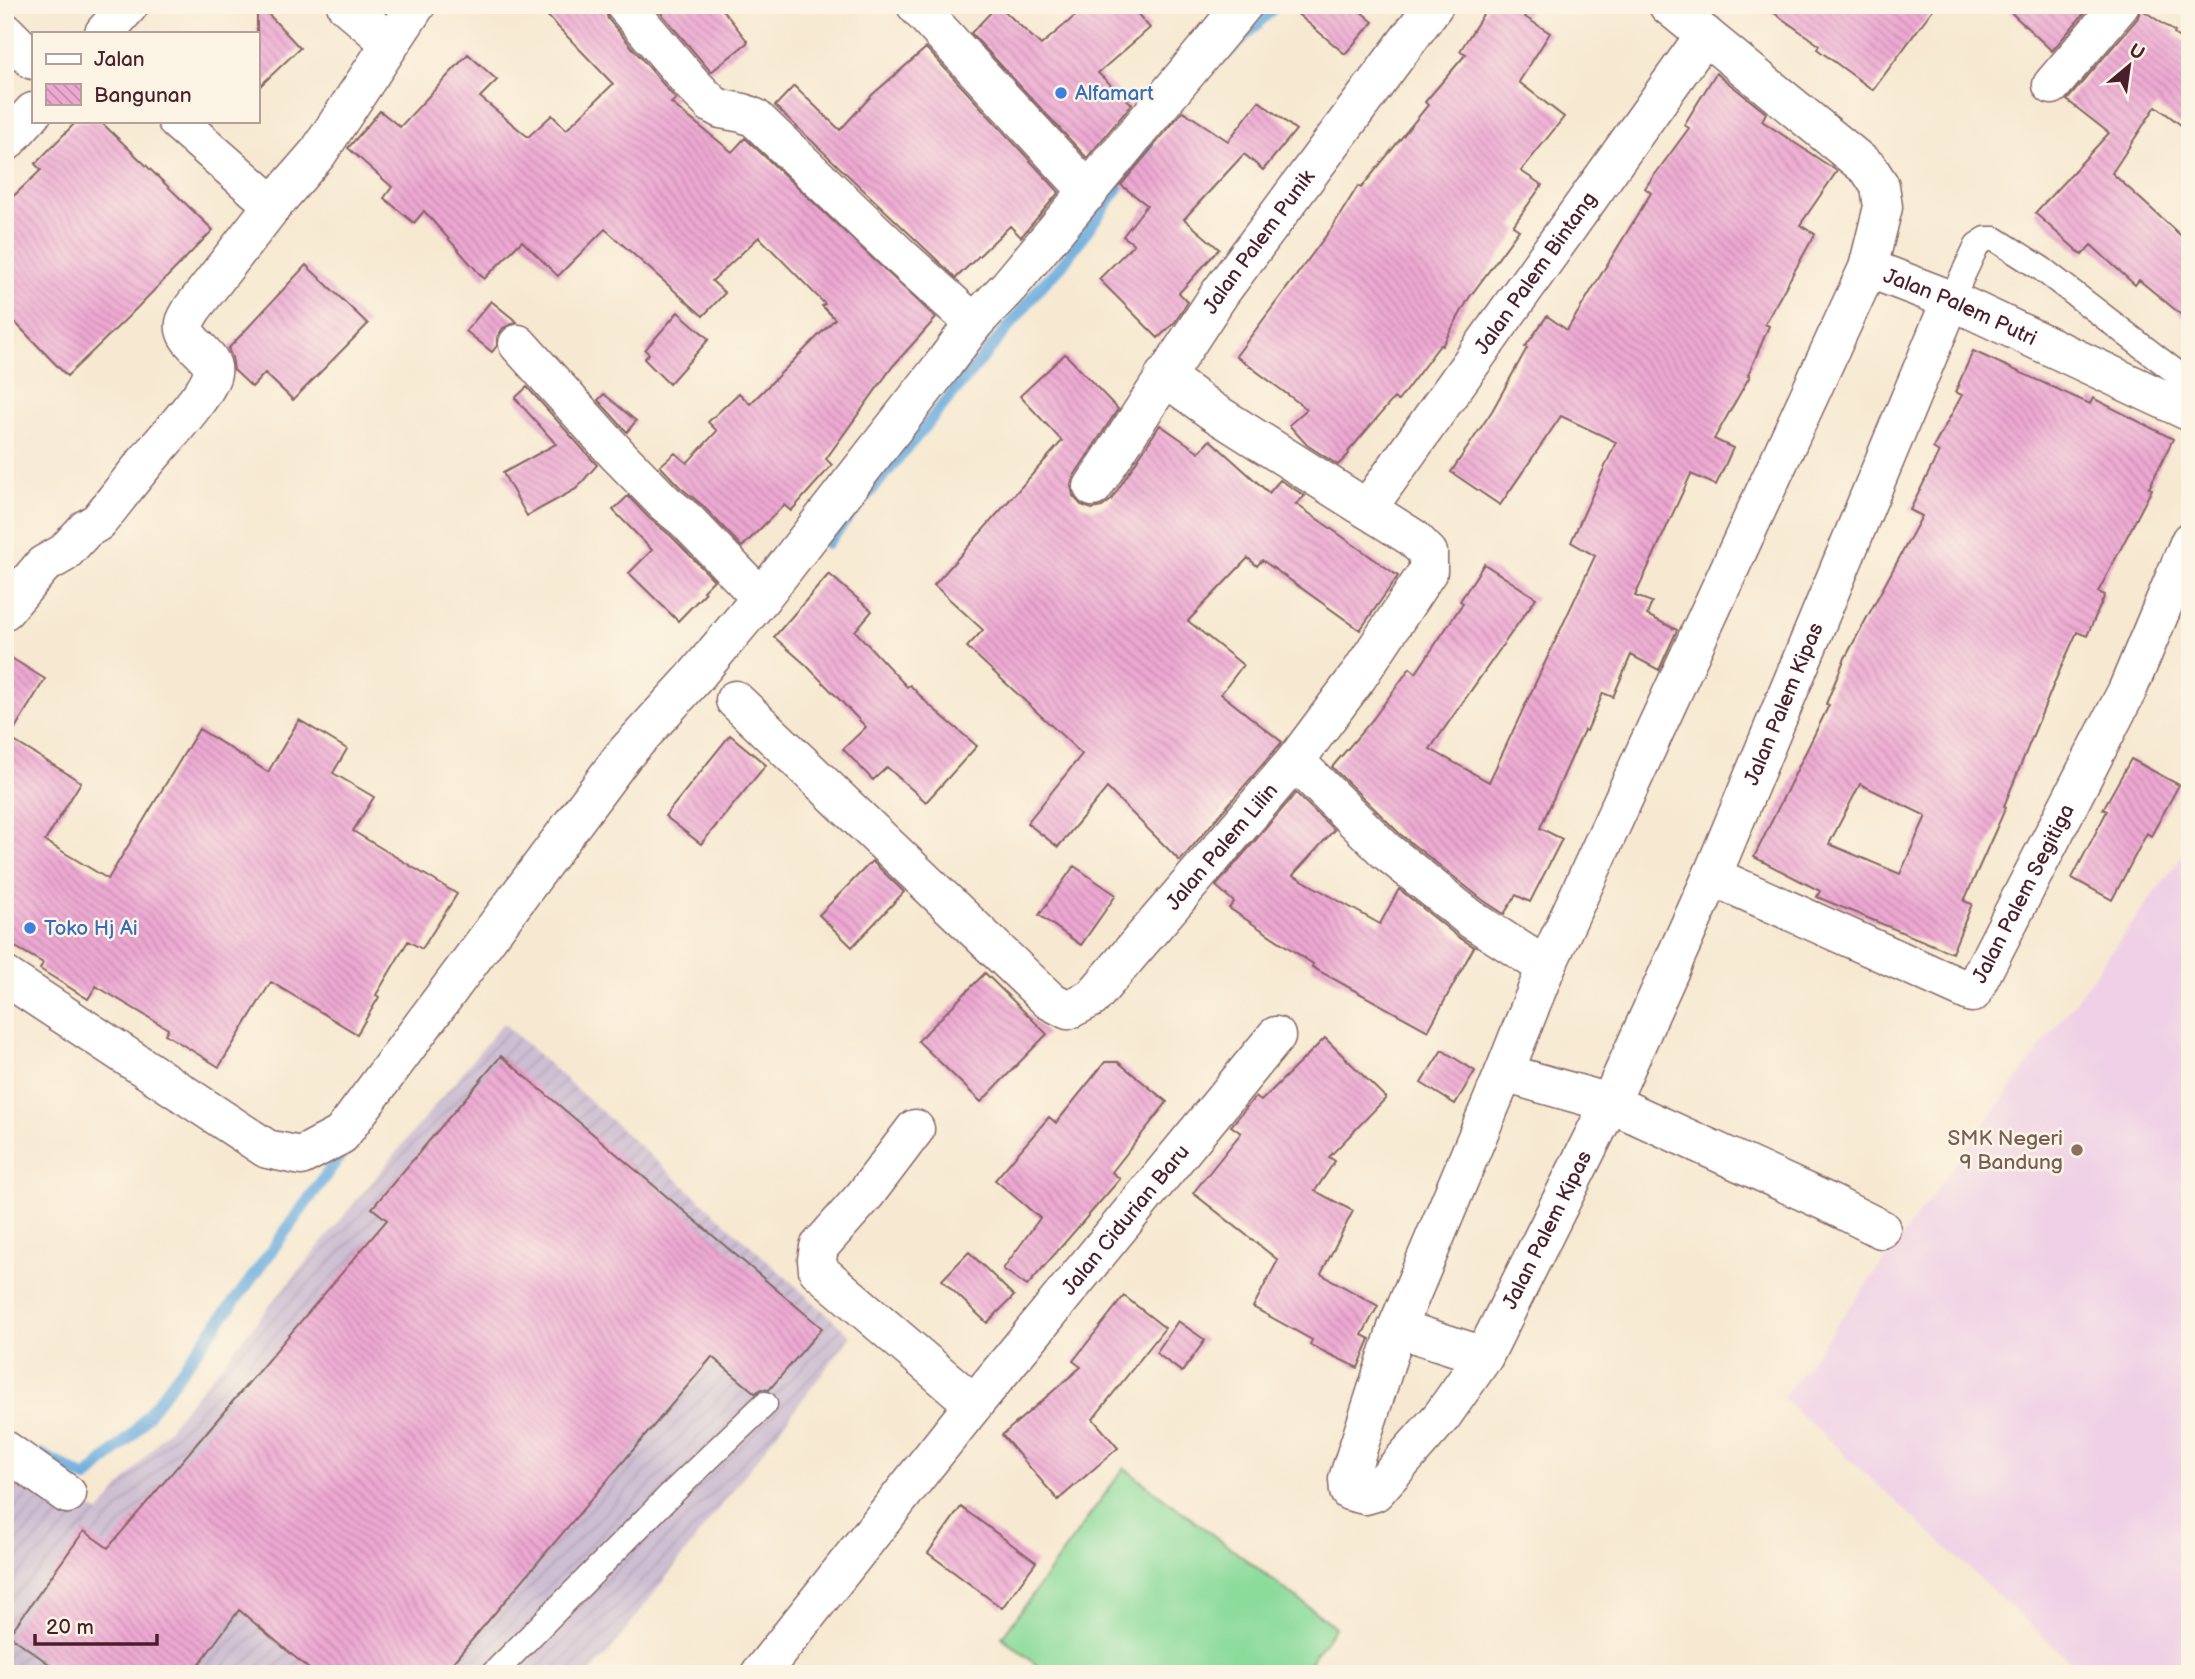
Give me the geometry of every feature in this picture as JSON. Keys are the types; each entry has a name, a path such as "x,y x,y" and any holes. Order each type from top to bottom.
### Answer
{"street":[{"path":"105,32 130,5"},
{"path":"346,5 390,43"},
{"path":"5,610 43,565 64,553 86,530 98,522 177,425 209,380 213,371 211,363 184,327 192,309 272,205 318,153 416,5"},
{"path":"625,5 712,104 755,118 974,323"},
{"path":"916,5 1088,192"},
{"path":"5,976 267,1149 301,1156 341,1135 623,756 694,678 761,598 974,323 1009,286 1243,5"},
{"name":"Jalan Palem Punik","path":"1093,487 1220,293 1434,5"},
{"name":"Jalan Palem Putri","path":"1668,5 1870,169 1880,186 1883,207 1868,268 1951,300 2190,412"},
{"path":"2052,85 2120,5"},
{"path":"5,32 32,59"},
{"name":"Jalan Palem Bintang","path":"1367,509 1705,35"},
{"path":"5,143 32,113"},
{"path":"178,122 272,205"},
{"path":"1484,1356 1397,1328 1546,967 1868,268"},
{"name":"Jalan Palem Kipas","path":"1397,1328 1348,1479 1349,1491 1364,1495 1375,1492 1442,1416 1484,1356 1610,1103 1712,876 1951,300"},
{"path":"518,344 618,455 665,503 686,520 761,598"},
{"name":"Jalan Palem Lilin","path":"735,700 1049,1000 1068,1010 1091,998 1296,761 1357,678 1429,571 1428,553 1413,538 1212,411 1164,376"},
{"name":"Jalan Palem Segitiga","path":"1712,876 1972,993 2127,691 2190,541"},
{"name":"Jalan Palem Segitiga","path":"2127,691 2190,615"},
{"path":"1296,761 1385,850 1471,919 1546,967"},
{"name":"Jalan Cidurian Baru","path":"760,1674 974,1404 1276,1036"},
{"path":"1504,1073 1610,1103 1881,1229"},
{"path":"915,1129 865,1195 819,1247 818,1270 974,1404"},
{"path":"5,1450 67,1494"}],"lane":[{"path":"1951,300 1977,246 1986,239 1995,239 2042,269 2190,383"},
{"path":"493,1674 669,1496 765,1404"}],"shaded area":[{"name":"SMK Negeri 9 Bandung","path":"2190,845 2190,1674 2084,1674 1783,1398"},
{"path":"503,1023 851,1336 606,1656 589,1674 5,1674 5,1447 99,1513"}],"green space":[{"path":"1124,1468 1335,1627 1301,1674 1048,1674 1002,1637"}],"building":[{"path":"257,5 260,5 300,48 259,87 259,32"},
{"path":"537,5 604,5 608,19 676,99 671,103 732,152 745,138 936,318 893,366 826,459 832,465 791,511 784,505 742,547 660,466 675,453 687,463 717,431 708,422 739,393 750,404 835,319 822,306 825,304 759,237 712,281 725,293 703,316 605,229 558,276 522,241 484,279 424,211 414,223 384,198 392,187 348,148 380,111 400,127 468,54 497,80 480,97 528,137 552,115 566,130 613,84"},
{"path":"654,5 719,5 748,42 711,72"},
{"path":"998,5 1041,45 1088,5 1130,5 1150,28 1098,73 1132,104 1087,158 971,33"},
{"path":"1287,5 1353,5 1373,22 1345,54"},
{"path":"1489,5 1533,5 1525,17 1550,33 1519,82 1564,117 1521,171 1542,185 1513,226 1519,230 1469,298 1442,346 1440,345 1398,401 1394,398 1338,465 1307,445 1289,425 1307,409 1236,356 1331,229 1358,186 1361,188 1428,105 1425,102 1466,54 1460,51"},
{"path":"1763,5 1936,5 1873,90 1817,49 1819,45"},
{"path":"2003,5 2091,5 2052,51"},
{"path":"2141,9 2175,32 2174,34 2190,46 2190,132 2156,106 2112,173 2190,244 2190,322 2139,280 2135,285 2091,245 2082,255 2035,213 2109,133 2067,100 2137,19"},
{"path":"926,48 1059,192 1021,237 1010,226 956,278 775,106 794,86 840,130 873,94"},
{"path":"1716,73 1766,113 1762,121 1837,171 1800,225 1815,234 1765,324 1769,326 1748,375 1750,376 1714,439 1733,448 1716,485 1691,474 1635,596 1652,602 1647,615 1677,630 1659,670 1631,655 1613,697 1603,693 1540,828 1562,839 1530,902 1516,895 1504,914 1400,834 1332,767 1373,719 1410,668 1416,673 1463,603 1460,601 1484,564 1536,598 1430,749 1489,782 1595,556 1571,542 1616,442 1561,416 1500,505 1451,472 1492,411 1527,348 1525,347 1547,316 1567,330 1651,193 1645,188 1689,128 1684,125"},
{"path":"1259,101 1296,130 1263,170 1244,154 1184,219 1219,249 1179,293 1188,302 1175,322 1158,338 1099,279 1134,244 1123,236 1147,205 1121,185 1183,111 1228,141"},
{"path":"76,122 101,122 213,230 67,376 5,312 5,204 41,170 35,164"},
{"path":"306,265 368,324 293,400 265,373 252,387 234,370 228,349"},
{"path":"491,301 517,322 503,328 492,352 466,331"},
{"path":"678,312 709,339 669,384 644,359 649,354 645,350"},
{"path":"1973,351 2090,404 2093,398 2173,439 2149,488 2152,489 2098,592 2105,595 2087,636 2077,632 2055,681 2004,806 2006,807 1964,901 1972,904 1952,953 1817,897 1820,891 1754,857 1829,705 1826,704 1844,660 1922,516 1910,510 1939,452 1933,448 1962,395 1955,392","holes":["1860,784 1926,816 1900,874 1829,844"]},
{"path":"1065,354 1118,409 1074,476 1071,485 1073,496 1081,505 1092,509 1102,507 1111,500 1160,425 1199,452 1210,440 1269,493 1280,480 1305,496 1296,504 1398,576 1360,630 1262,560 1257,566 1248,558 1188,621 1243,665 1221,694 1282,742 1180,861 1107,788 1058,847 1027,823 1082,754 967,647 983,630 934,585 1062,441 1020,396"},
{"path":"527,387 597,465 576,489 527,516 503,473 556,444 515,398"},
{"path":"604,394 636,421 627,432 598,400"},
{"path":"628,496 714,580 678,621 629,573 652,550 613,510"},
{"path":"829,574 872,611 855,631 907,687 910,685 977,746 926,802 887,767 873,780 843,749 866,727 806,665 774,637"},
{"path":"5,654 45,679 9,738 81,782 45,841 108,879 199,729 268,772 299,720 347,749 333,773 374,797 353,831 457,894 422,949 408,941 357,1034 271,982 219,1067 165,1034 168,1029 96,986 88,999 40,969 43,963 5,941"},
{"path":"730,735 766,765 701,844 665,816"},
{"path":"2131,759 2179,785 2151,836 2147,833 2112,900 2072,878 2107,811 2103,809"},
{"path":"1296,793 1334,830 1293,875 1380,924 1399,889 1474,947 1428,1031 1312,967 1313,964 1229,908 1234,902 1216,886"},
{"path":"872,861 904,892 852,947 819,915"},
{"path":"1074,866 1116,895 1081,945 1039,915"},
{"path":"985,973 1047,1034 981,1102 918,1041"},
{"path":"1325,1038 1386,1098 1329,1157 1335,1161 1315,1191 1353,1211 1321,1274 1378,1306 1362,1335 1370,1339 1358,1368 1310,1345 1312,1340 1253,1307 1278,1260 1193,1193 1241,1133 1231,1126 1255,1097 1261,1101"},
{"path":"1442,1050 1475,1071 1455,1104 1421,1083"},
{"path":"501,1056 822,1328 769,1390 762,1389 755,1393 712,1357 443,1674 315,1674 239,1610 192,1674 63,1674 9,1635 84,1531 108,1548 387,1220 372,1208"},
{"path":"1105,1062 1118,1062 1167,1102 1112,1172 1120,1179 1027,1286 1003,1269 1040,1218 995,1180 1049,1117 1056,1123"},
{"path":"969,1252 1014,1296 987,1323 942,1280"},
{"path":"1124,1296 1165,1328 1093,1419 1118,1448 1058,1500 1002,1435 1081,1367 1073,1361"},
{"path":"1178,1321 1205,1340 1182,1372 1156,1353"},
{"path":"961,1507 1036,1562 1002,1608 928,1553"}],"waterway":[{"path":"1222,58 1276,5"},
{"path":"827,543 1041,286 1061,266 1148,147"},
{"path":"40,1454 86,1478 133,1434 246,1286 347,1146"}],"place":[{"name":"Alfamart","path":"1061,93"},
{"name":"Toko Hj Ai","path":"30,928"},
{"name":"SMK Negeri 9 Bandung","path":"2077,1150"}]}
